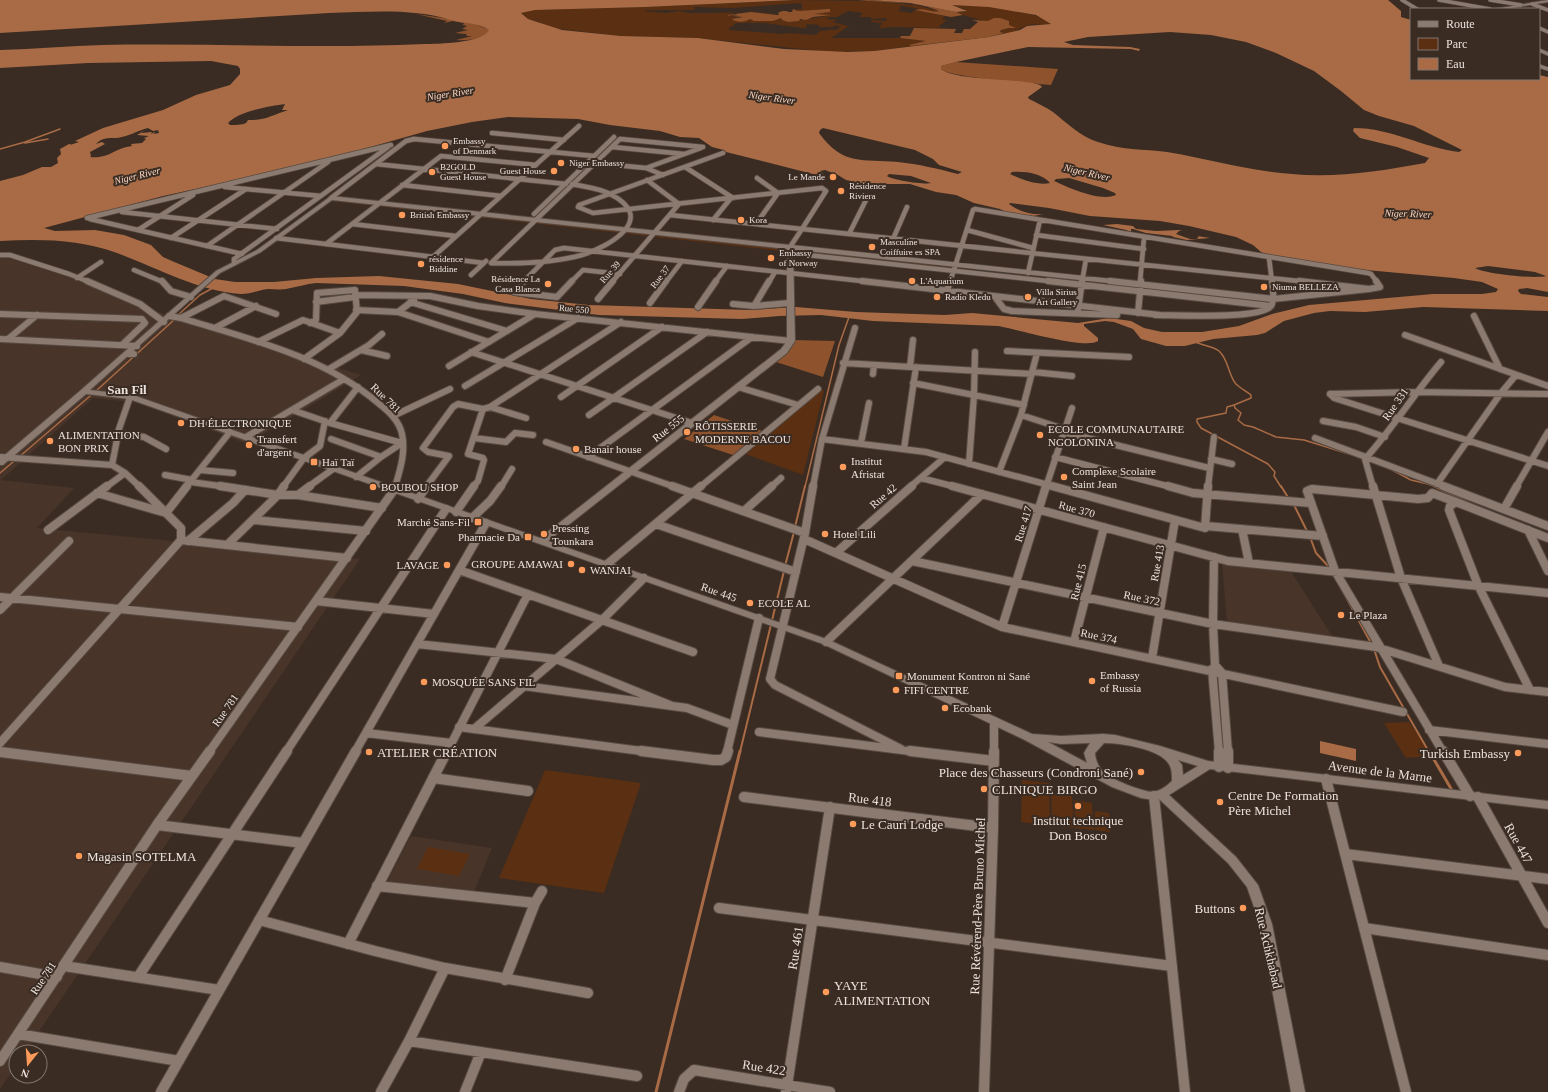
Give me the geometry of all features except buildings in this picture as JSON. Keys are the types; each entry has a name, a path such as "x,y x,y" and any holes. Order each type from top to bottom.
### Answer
{"street":[{"path":"1402,0 1415,8"},
{"path":"1439,0 1484,8"},
{"path":"1490,0 1521,5"},
{"path":"1503,8 1548,1"},
{"path":"1532,4 1548,10"},
{"path":"433,257 579,126"},
{"path":"492,133 564,140"},
{"path":"572,184 610,194 625,203 631,213 630,223 625,232 617,239 593,251 571,257 524,264 491,263 566,184 614,137"},
{"path":"234,263 234,259 276,229 326,199 406,141 414,139 594,156"},
{"path":"471,275 620,139 703,147 646,168"},
{"path":"2,460 131,354 136,346 158,329 166,319 218,272 258,251 276,238 391,145 87,218 242,254"},
{"path":"612,146 684,154"},
{"path":"723,153 579,205 578,207 593,213 819,188 825,190 790,250 789,273 791,341"},
{"path":"326,244 441,156 536,165"},
{"path":"207,246 332,159"},
{"path":"594,163 646,168 663,175"},
{"path":"376,164 521,178 566,184"},
{"path":"685,167 732,198"},
{"path":"757,178 778,193"},
{"path":"647,180 679,204"},
{"path":"220,186 1271,306"},
{"path":"402,186 501,196"},
{"path":"172,238 246,189"},
{"path":"138,230 198,191"},
{"path":"756,224 778,193"},
{"path":"849,234 868,196"},
{"path":"713,220 732,198"},
{"name":"Rue 39","path":"598,299 679,204"},
{"path":"893,239 907,207"},
{"path":"790,250 956,265 1273,299 1380,287 1370,274 975,209 973,210 956,265 947,291"},
{"path":"117,211 276,229"},
{"path":"670,215 962,246 1033,251 1086,259 1369,289"},
{"path":"1028,273 1040,220"},
{"path":"352,224 456,236"},
{"path":"967,230 1033,251"},
{"path":"1036,235 1144,249"},
{"path":"276,238 484,263"},
{"path":"1138,313 1144,238"},
{"path":"620,274 583,270 557,297 514,292 555,250 564,248 1160,316"},
{"path":"0,255 10,255 77,278 140,304 166,319"},
{"path":"995,297 1004,309 1008,310 1078,314 1160,316 1240,315 1266,310 1271,306 1273,299 1269,258"},
{"path":"1078,314 1086,259"},
{"name":"Rue 37","path":"650,303 682,261"},
{"path":"77,278 101,262"},
{"path":"698,306 727,266"},
{"path":"134,270 163,282 165,287 170,290 191,297"},
{"path":"754,306 775,272"},
{"path":"304,359 340,332 357,312 355,290 316,294 316,320 310,323"},
{"path":"398,312 420,295"},
{"name":"Rue 550","path":"355,296 420,295 535,314 791,341"},
{"path":"181,318 224,296 276,314"},
{"path":"316,302 355,296"},
{"path":"410,302 506,331"},
{"path":"733,304 754,306 790,305"},
{"path":"215,328 256,306"},
{"path":"356,310 398,312 490,342"},
{"path":"0,314 142,319 145,324 122,345"},
{"path":"449,366 535,314"},
{"path":"8,339 37,315"},
{"path":"1474,316 1500,369"},
{"name":"Rue 781","path":"0,1061 157,825 382,508 394,490 403,459 402,433 393,416 364,391 329,369 258,342 215,328 181,318 166,319"},
{"path":"465,386 578,318"},
{"path":"258,342 296,322 303,320 340,332"},
{"path":"456,512 478,481 484,460 483,458 468,454 486,408 621,322"},
{"path":"561,397 662,327"},
{"path":"855,328 843,363 822,439 805,536 796,572 779,625 770,680 775,685 901,749"},
{"path":"589,415 707,332"},
{"path":"329,369 361,350 382,334"},
{"path":"1405,335 1548,386"},
{"path":"588,457 752,337"},
{"path":"0,339 136,346"},
{"path":"904,449 913,383 913,340"},
{"name":"Rue 555","path":"541,542 784,351 791,341"},
{"path":"361,350 387,356"},
{"path":"1007,351 1129,357"},
{"path":"471,352 692,423"},
{"path":"969,464 974,395 975,352"},
{"path":"999,472 1021,416 1037,353"},
{"name":"Rue 331","path":"1366,460 1399,418 1416,392 1441,362"},
{"path":"843,363 1072,376"},
{"path":"873,374 874,365"},
{"path":"1055,457 1193,493 1310,503 1307,491 1312,489 1418,499 1428,498 1501,393 1516,375"},
{"path":"246,437 344,379"},
{"path":"913,383 1024,406"},
{"path":"227,545 278,495 304,458 320,446 327,422 358,387"},
{"path":"738,387 798,405"},
{"path":"393,416 450,389"},
{"path":"606,565 818,389"},
{"name":"Rue 445","path":"84,392 130,397 826,642 1027,736"},
{"path":"1548,394 1416,392 1330,394 1334,398 1548,466"},
{"path":"112,465 118,433 130,397"},
{"path":"862,444 870,402"},
{"path":"418,499 449,456 446,454 426,451 423,448 448,412 458,404 486,408 526,418"},
{"name":"Rue 417","path":"1002,627 1063,431 1072,408"},
{"path":"292,410 327,422 402,443"},
{"path":"1021,416 1063,431 1209,468"},
{"path":"1323,421 1356,427 1385,437"},
{"path":"167,513 230,432"},
{"path":"1504,509 1533,461 1548,432"},
{"path":"118,433 140,435 154,440 166,449"},
{"path":"474,438 506,442 515,433 533,435"},
{"path":"1206,526 1209,468 1214,437"},
{"path":"1315,438 1366,460 1438,484 1548,526"},
{"path":"331,439 381,457"},
{"path":"822,439 926,452 1205,528 1206,526 1322,536"},
{"name":"Rue 374","path":"546,442 744,511 805,536 836,552 1002,627 1152,658 1213,668"},
{"path":"356,477 381,457 402,443"},
{"name":"Rue 42","path":"836,552 945,457"},
{"path":"1211,459 1232,464"},
{"path":"2,460 112,465 125,473 167,513 181,528 184,540"},
{"path":"1366,460 1375,495 1402,578 1439,666"},
{"path":"298,495 333,469"},
{"path":"472,518 488,504 503,487 512,469"},
{"path":"200,470 233,473"},
{"path":"48,530 125,473"},
{"path":"165,475 245,490 278,495 298,495 382,508"},
{"path":"744,511 780,478"},
{"name":"Rue 370","path":"921,478 1228,561 1548,592"},
{"path":"0,743 119,609 184,540 228,507 245,490"},
{"path":"97,493 167,513"},
{"path":"1432,493 1548,538"},
{"path":"826,642 982,494"},
{"path":"1456,502 1450,506 1449,510 1478,585 1530,690"},
{"name":"Rue 447","path":"1310,503 1335,571 1375,647 1474,796 1548,923"},
{"path":"138,978 446,509"},
{"path":"254,520 366,531"},
{"name":"Rue 413","path":"1152,658 1175,520"},
{"path":"161,1092 486,523"},
{"path":"656,524 796,572"},
{"name":"Rue 415","path":"1074,642 1104,527"},
{"path":"1242,529 1249,563"},
{"path":"1528,530 1548,571"},
{"path":"184,540 346,558"},
{"path":"0,610 69,541"},
{"path":"1214,557 1213,668 1219,739 1218,766"},
{"name":"Rue 372","path":"912,561 1213,624 1375,647 1505,687 1548,692"},
{"path":"459,570 693,652"},
{"path":"474,729 602,620 644,578"},
{"path":"348,944 528,594"},
{"path":"0,597 298,627"},
{"path":"316,601 434,614"},
{"path":"459,727 721,760 726,757 761,619"},
{"path":"417,644 556,659 672,706"},
{"path":"1213,668 1222,673 1403,712"},
{"path":"1027,736 1122,786 1141,794 1157,795 1168,792 1178,783 1218,766 1228,740 1222,673"},
{"path":"524,686 687,708 733,725"},
{"name":"Rue Révérend-Père Bruno Michel","path":"984,1092 993,828 994,721"},
{"path":"1429,730 1548,744"},
{"path":"759,732 994,760"},
{"path":"366,733 451,743"},
{"name":"Avenue de la Marne","path":"1027,736 1061,740 1103,738 1115,739 1218,766 1548,805"},
{"path":"1097,772 1089,760 1090,751 1092,747 1103,738"},
{"path":"1160,750 1168,755 1176,765 1178,783"},
{"path":"0,752 192,776"},
{"path":"433,778 528,791"},
{"path":"1326,779 1406,1092"},
{"path":"1157,795 1185,1092"},
{"name":"Rue Achkhabad","path":"1157,795 1232,860 1252,885 1266,924 1298,1092"},
{"name":"Rue 418","path":"744,797 993,828"},
{"name":"Rue 461","path":"786,1089 830,807"},
{"path":"157,825 303,844"},
{"path":"1345,854 1548,879"},
{"path":"377,886 535,903"},
{"path":"505,980 535,903 542,891"},
{"path":"719,908 1172,966"},
{"path":"259,920 445,968 505,980 588,993"},
{"path":"1364,928 1548,955"},
{"path":"64,966 219,990"},
{"path":"0,967 57,977"},
{"path":"381,1092 409,1041 445,968"},
{"path":"18,1034 179,1061"},
{"path":"409,1041 637,1076"},
{"path":"465,1092 481,1052"},
{"name":"Rue 422","path":"679,1092 684,1078 688,1073 694,1070 786,1089 830,1092"}],"shaded area":[{"path":"858,0 883,1 916,5 900,3"},
{"path":"923,6 956,12 963,15 951,17 915,10 922,9 939,11"},
{"path":"793,9 798,11 830,9 830,12 814,14 831,15 788,22 782,20 781,18 773,21 754,21 750,19 738,22 732,19 743,17 732,16 738,15 727,15 751,12 779,15 778,13 782,11 792,12"},
{"path":"416,14 470,22 490,30 484,36 470,40 456,40 472,36 455,33 468,30 462,29 467,26 463,25 464,23 453,21 444,23 447,21"},
{"path":"994,18 1009,21 1009,25 1016,28 1001,30 1000,32 1004,33 989,37 911,46 909,45 926,41 900,38 901,36 910,36 914,28 956,29 954,33 962,33 964,29 970,29 978,22 972,20 988,21"},
{"path":"956,62 1058,69 1051,85 960,75 941,69 941,66"},
{"path":"0,254 18,254 147,304 155,311 361,375 247,444 140,403 93,398 1,480 74,488 37,528 360,559 30,1044 8,1044 8,1078 0,1089"},
{"path":"793,340 835,341 823,377 776,362"},
{"path":"714,415 762,431 733,455 684,439"},
{"path":"1222,564 1290,570 1332,636 1227,622"},
{"path":"411,836 492,848 473,894 387,882"}],"green space":[{"path":"794,0 869,1 915,5 940,11 936,12 900,6 898,11 912,13 915,10 945,16 942,19 947,20 939,26 941,28 879,28 882,23 872,22 871,20 885,21 887,20 886,18 871,19 871,17 859,17 863,13 848,11 837,17 828,17 827,19 837,20 833,22 851,27 847,27 831,38 900,38 927,41 910,45 911,46 874,51 829,52 698,38 621,36 552,28 528,19 521,12 535,10 645,7","holes":["802,4 802,9 796,9 798,11 828,9 830,12 814,14 827,16 788,22 781,18 773,21 755,21 750,19 747,21 738,21 739,18 744,18 732,17 738,15 727,15 738,12 690,13 679,11 666,13 645,11 695,10 694,7 733,8","737,23 763,23 806,28 807,24 819,25 819,27 832,27 837,25 841,27 836,30 820,31 814,35 729,30 729,28"]},
{"path":"960,4 1020,11 1032,14 1051,24 1031,24 1008,33 1004,33 1000,32 1004,29 1013,28 1008,24 1009,21 984,21 959,14 956,12 965,12 964,9 952,5"},
{"path":"746,12 751,12 776,14"},
{"path":"332,199 954,267 954,270 331,201"},
{"path":"822,389 824,391 803,475 743,453"},
{"path":"1409,722 1432,756 1406,758 1384,723"},
{"path":"545,770 641,783 604,893 499,878"},
{"path":"1022,780 1049,783 1050,826 1021,822"},
{"path":"1051,794 1072,796 1074,828 1052,825"},
{"path":"1074,800 1092,803 1094,830 1075,828"},
{"path":"1095,811 1109,813 1110,832 1095,830"},
{"path":"428,847 470,854 459,876 417,869"}],"water":[{"name":"Niger River","path":"0,0 794,0 645,7 535,10 521,13 528,19 562,30 621,36 698,38 784,49 848,52 874,51 989,37 1020,30 1027,26 1051,24 1036,15 989,7 952,5 967,11 956,12 910,3 871,0 1388,0 1401,11 1401,17 1410,20 1410,80 1540,80 1540,75 1548,77 1548,292 1527,288 1519,289 1518,291 1521,294 1548,297 1548,311 1423,307 1365,312 1330,311 1314,313 1284,321 1265,333 1257,335 1213,339 1185,346 1166,346 1141,339 1133,329 1114,322 1105,321 1084,324 1084,326 1098,338 1098,341 1091,343 1080,343 998,326 873,321 821,315 742,319 599,315 505,303 463,294 404,286 316,283 286,289 268,289 241,294 225,292 193,284 103,248 45,240 0,241 0,181 23,175 42,167 51,167 58,163 57,158 61,154 60,149 69,144 79,142 75,141 103,128 163,110 196,95 230,85 240,74 240,69 238,66 211,61 88,63 0,68 0,50 103,45 344,46 439,44 460,42 478,38 489,30 476,24 406,12 329,13 0,33","holes":["1170,32 1211,35 1246,42 1276,53 1314,71 1364,110 1414,126 1462,150 1459,152 1446,150 1381,131 1354,128 1353,131 1360,138 1397,147 1429,158 1425,163 1392,169 1325,175 1309,175 1245,168 1167,152 1106,145 1092,140 1080,133 1050,110 1029,99 1028,97 1042,87 1040,85 1018,81 959,76 941,69 941,66 956,62 1028,47 1131,49 1139,51 1140,49 1130,47 1073,45 1064,42 1088,37","285,104 282,110 288,110 265,118 248,120 246,123 242,124 230,125 228,123 239,115 247,112","508,117 578,119 610,125 660,131 680,137 699,138 712,147 724,150 726,152 813,174 824,175 820,171 825,170 846,180 866,184 910,184 936,192 956,195 974,203 1000,209 1006,212 1033,216 1044,214 1026,212 1013,207 1009,204 1010,203 1049,208 1090,216 1160,221 1236,237 1253,245 1261,252 1268,255 1355,269 1482,282 1498,289 1496,292 1482,294 1433,294 1309,305 1272,314 1239,326 1202,332 1162,332 1144,328 1131,321 1109,318 1078,323 972,313 945,315 856,312 796,307 750,310 589,305 531,299 458,284 379,276 316,278 274,282 235,282 215,279 172,261 163,257 151,245 124,235 95,230 55,231 44,228 163,196 261,175 342,155 427,131 472,122","148,128 153,131 158,130 159,133 141,132 137,135 149,136 144,138 146,139 142,143 131,144 132,146 107,155 90,157 90,152 105,144 102,142 96,144 103,139 117,138","823,128 915,150 933,159 939,165 962,172 958,174 906,163 854,159 836,151 819,133","1012,172 1032,173 1042,177 1050,183 1035,183 1010,174","889,174 911,176 931,183 916,183 890,178 887,176","1069,178 1103,188 1115,193 1116,195 1102,197 1085,193 1054,181 1056,179","1488,266 1535,272 1546,276 1521,276 1499,274 1475,268"]},
{"path":"1117,224 1133,226 1136,229 1156,231 1182,230 1176,234 1190,239 1198,239 1197,238 1199,237 1197,236 1210,238 1187,240 1172,236 1146,233 1133,229 1131,229 1131,232 1103,225"},
{"path":"1320,741 1356,749 1356,761 1320,753"}],"waterway":[{"path":"0,149 25,142 60,129"},
{"path":"25,143 48,139"},
{"path":"178,315 200,295 213,288"},
{"path":"805,487 839,345 849,317"},
{"path":"96,391 175,319"},
{"path":"1196,342 1219,351 1225,359 1233,380 1239,387 1251,395 1251,398 1234,405"},
{"path":"19,457 90,396"},
{"path":"1234,405 1235,408 1241,413 1238,420 1244,425 1253,427 1276,437 1304,440 1349,454"},
{"path":"1234,405 1227,407 1226,413 1197,419 1197,422 1201,428 1268,464 1275,472 1274,476 1281,487"},
{"path":"0,473 13,462"},
{"path":"1392,470 1411,480 1436,487"},
{"path":"795,527 805,486"},
{"path":"1281,486 1289,499"},
{"path":"1434,486 1455,496 1469,500"},
{"path":"1294,505 1308,533"},
{"path":"785,566 794,532"},
{"path":"1310,537 1316,553 1330,568"},
{"path":"740,752 784,571"},
{"path":"1341,588 1372,645"},
{"path":"1374,649 1380,667 1429,752"},
{"path":"656,1092 740,751"},
{"path":"1429,751 1453,792"}],"place":[{"name":"Embassy of Denmark","path":"445,146"},
{"name":"Niger Embassy","path":"561,163"},
{"name":"Guest House","path":"554,171"},
{"name":"B2GOLD Guest House","path":"432,172"},
{"name":"Le Mande","path":"833,177"},
{"name":"Résidence Riviera","path":"841,191"},
{"name":"British Embassy","path":"402,215"},
{"name":"Kora","path":"741,220"},
{"name":"Masculine Coiffuire es SPA","path":"872,247"},
{"name":"Embassy of Norway","path":"771,258"},
{"name":"résidence Biddine","path":"421,264"},
{"name":"L'Aquarium","path":"912,281"},
{"name":"Résidence La Casa Blanca","path":"548,284"},
{"name":"Niuma BELLEZA","path":"1264,287"},
{"name":"Radio Kledu","path":"937,297"},
{"name":"Villa Sirius Art Gallery","path":"1028,297"},
{"name":"DH ÉLECTRONIQUE","path":"181,423"},
{"name":"RÔTISSERIE MODERNE BACOU","path":"687,432"},
{"name":"ECOLE COMMUNAUTAIRE NGOLONINA","path":"1040,435"},
{"name":"ALIMENTATION BON PRIX","path":"50,441"},
{"name":"Transfert d'argent","path":"249,445"},
{"name":"Banair house","path":"576,449"},
{"name":"Haï Taï","path":"314,462"},
{"name":"Institut Afristat","path":"843,467"},
{"name":"Complexe Scolaire Saint Jean","path":"1064,477"},
{"name":"BOUBOU SHOP","path":"373,487"},
{"name":"Marché Sans-Fil","path":"478,522"},
{"name":"Pressing Tounkara","path":"544,534"},
{"name":"Hotel Lili","path":"825,534"},
{"name":"Pharmacie Da","path":"528,537"},
{"name":"GROUPE AMAWAI","path":"571,564"},
{"name":"LAVAGE","path":"447,565"},
{"name":"WANJAI","path":"582,570"},
{"name":"ECOLE AL","path":"750,603"},
{"name":"Le Plaza","path":"1341,615"},
{"name":"Monument Kontron ni Sané","path":"899,676"},
{"name":"Embassy of Russia","path":"1092,681"},
{"name":"MOSQUÉE SANS FIL","path":"424,682"},
{"name":"FIFI CENTRE","path":"896,690"},
{"name":"Ecobank","path":"945,708"},
{"name":"ATELIER CRÉATION","path":"369,752"},
{"name":"Turkish Embassy","path":"1518,753"},
{"name":"Place des Chasseurs (Condroni Sané)","path":"1141,772"},
{"name":"CLINIQUE BIRGO","path":"984,789"},
{"name":"Centre De Formation Père Michel","path":"1220,802"},
{"name":"Institut technique Don Bosco","path":"1078,806"},
{"name":"Le Cauri Lodge","path":"853,824"},
{"name":"Magasin SOTELMA","path":"79,856"},
{"name":"Buttons","path":"1243,908"},
{"name":"YAYE ALIMENTATION","path":"826,992"}],"district":[{"name":"San Fil","path":"127,389"}]}
